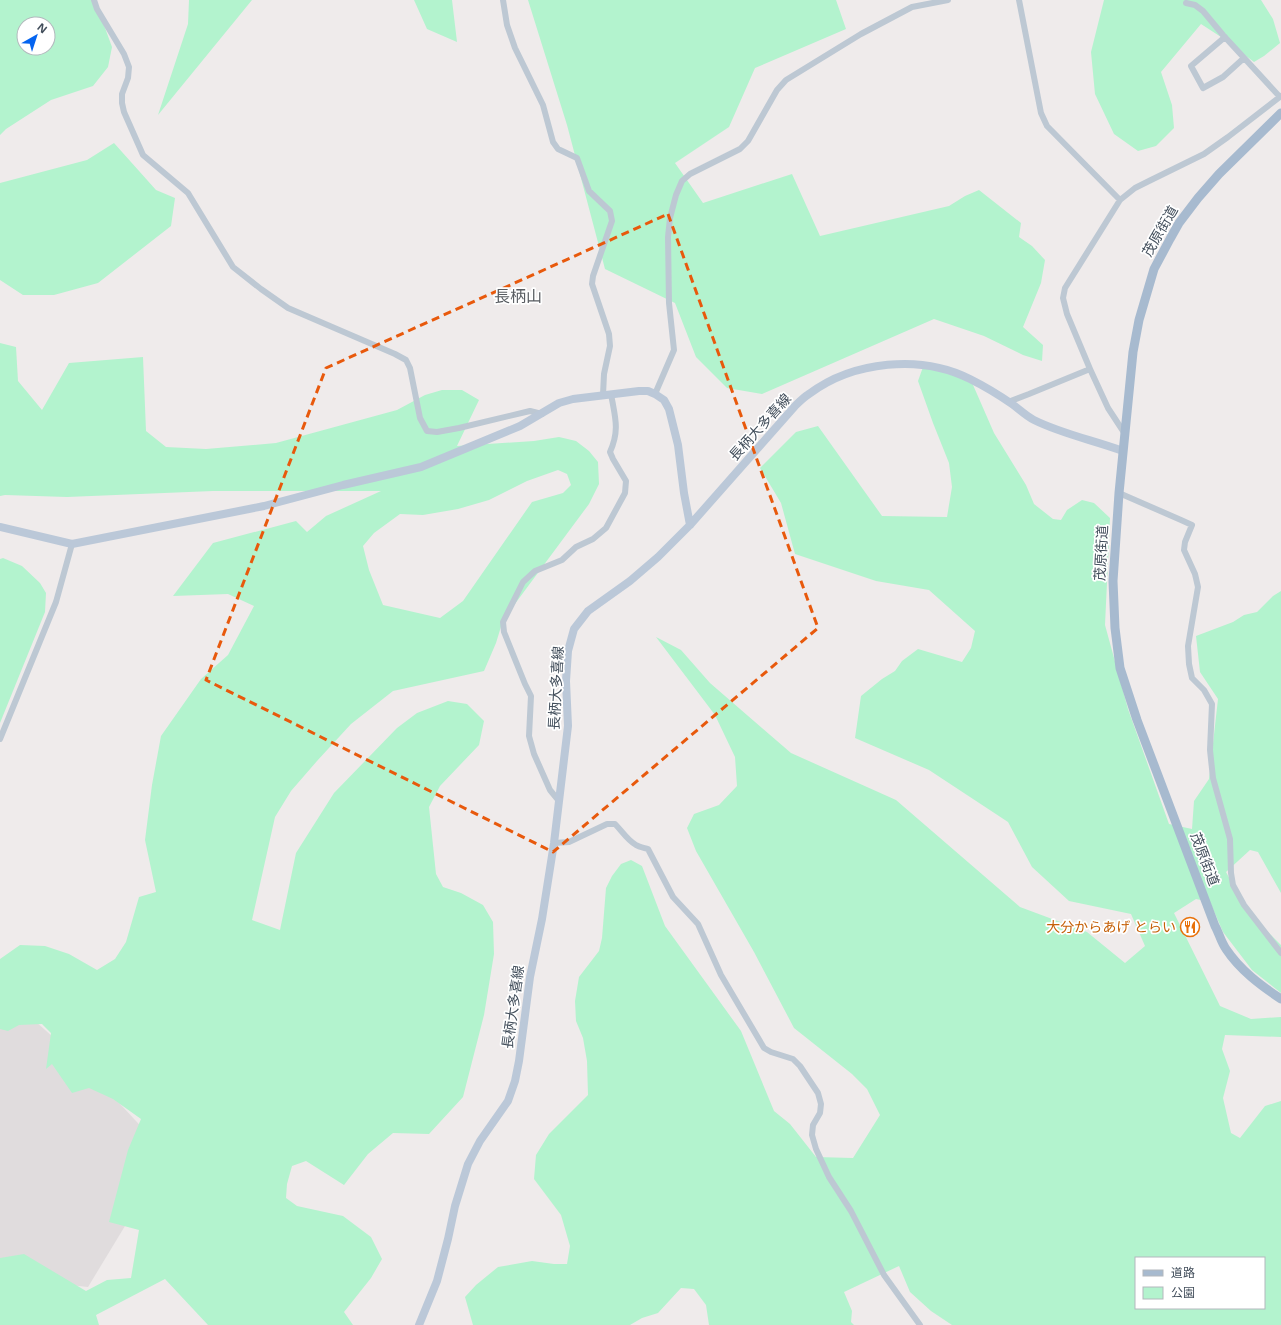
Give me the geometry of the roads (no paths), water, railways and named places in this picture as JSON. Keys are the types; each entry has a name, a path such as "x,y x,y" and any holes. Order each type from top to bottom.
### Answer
{"main road":[{"name":"茂原街道","path":"1281,113 1198,198 1179,223 1154,269 1135,337 1118,493 1113,581 1115,628 1120,668 1137,720 1215,926 1225,948 1235,962 1250,977 1281,999"},
{"name":"長柄大多喜線","path":"419,1325 436,1281 448,1239 455,1206 468,1164 480,1141 508,1101 515,1081 530,977 542,919 554,843 568,726 566,681 568,650 574,629 588,611 630,581 658,557 690,525 795,406 809,393 845,375 892,364 923,365 957,372 972,379 1033,420 1122,451"},
{"path":"0,526 72,544 264,506 343,485 421,467 520,426 559,403 573,399 639,391 648,391 655,394 664,400 669,409 678,445 690,525"}],"street":[{"path":"94,0 124,54 129,67 128,78 122,94 122,103 124,112 142,156 188,193 232,267 260,289 288,308 406,360 410,368 420,418 427,431 437,432 459,428 530,411 542,414"},
{"path":"504,0 507,25 515,48 543,105 553,142 558,149 577,158 589,191 610,211 612,221 593,276 592,284 609,334 610,346 604,374 607,395 617,428 615,441 610,452 613,460 626,481 625,493 606,528 593,539 576,547 562,560 535,571 523,582 503,622 504,632 530,696 529,736 534,754 550,790 559,800"},
{"path":"655,394 674,350 669,303 668,237 670,218 676,195 682,181 690,174 740,149 748,141 777,90 786,80 861,34 912,7 948,0"},
{"path":"1019,0 1041,113 1047,126 1120,200"},
{"path":"1125,434 1108,408 1067,314 1062,298 1065,288 1120,200 1135,188 1204,154 1280,97 1203,11 1195,5 1186,3"},
{"path":"1225,37 1191,66 1203,88 1223,77 1244,58"},
{"path":"1008,402 1090,369"},
{"path":"1118,493 1192,525 1185,542 1184,550 1195,574 1198,587 1188,646 1189,664 1192,678 1204,690 1212,704 1210,750 1213,778 1230,839 1231,873 1233,885 1244,905 1281,953"},
{"path":"0,739 56,602 72,544"},
{"path":"554,843 569,842 607,824 615,824 622,830 627,838 636,845 648,849 673,897 698,924 721,975 764,1048 771,1052 793,1059 800,1066 818,1093 821,1104 820,1113 813,1125 812,1135 816,1149 829,1178 850,1211 884,1275 920,1325"}],"place":[{"name":"大分からあげ とらい","path":"1190,927"}],"district":[{"name":"長柄山","path":"518,296"}]}
